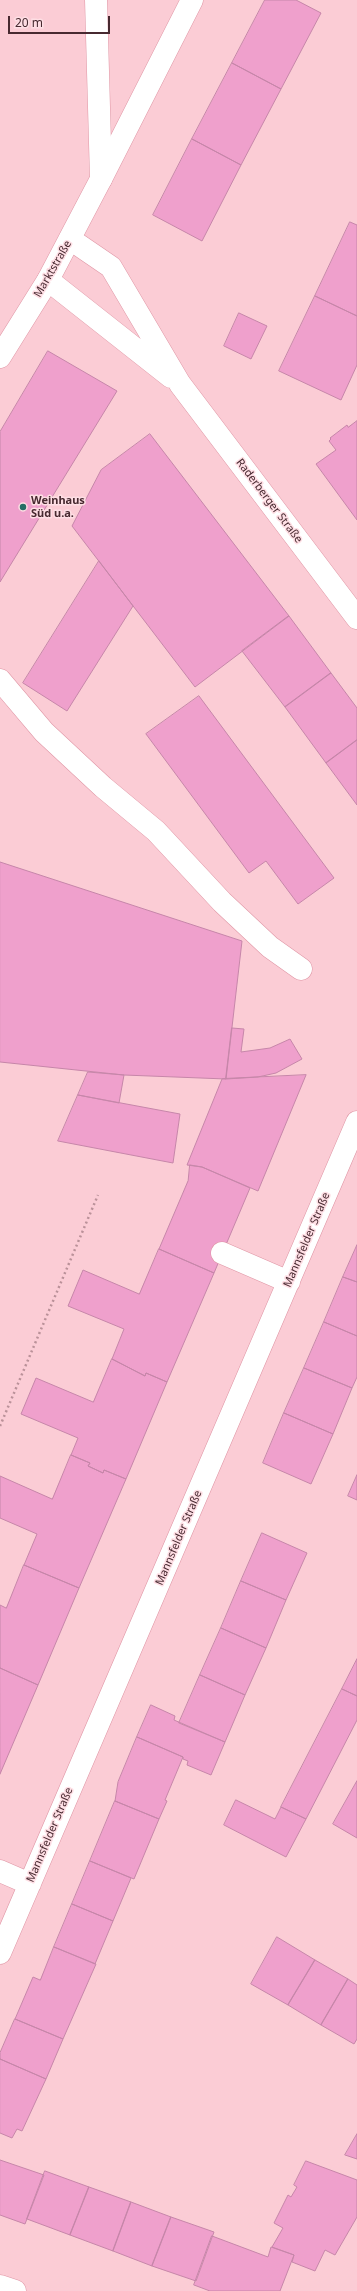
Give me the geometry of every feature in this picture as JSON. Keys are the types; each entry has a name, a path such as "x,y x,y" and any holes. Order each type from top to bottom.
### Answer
{"street":[{"name":"Marktstraße","path":"96,0 101,179"},
{"name":"Marktstraße","path":"0,356 48,280 192,0"},
{"name":"Raderberger Straße","path":"70,239 111,267 180,384 357,618"},
{"name":"Raderberger Straße","path":"48,280 180,384"},
{"path":"0,680 44,732 103,787 156,831 222,902 270,947 301,969"},
{"name":"Mannsfelder Straße","path":"0,1953 357,1122"},
{"path":"222,1253 289,1282"},
{"path":"0,1871 30,1884"},
{"path":"0,2286 15,2291"}],"path":[{"path":"0,1426 98,1195"}],"building":[{"path":"265,0 296,0 321,13 281,89 232,63"},
{"path":"232,63 281,89 241,165 192,139"},
{"path":"192,139 241,165 202,241 153,215"},
{"path":"350,222 357,225 357,316 315,296"},
{"path":"315,296 357,316 357,365 341,400 279,371"},
{"path":"239,313 267,326 251,359 224,346"},
{"name":"Weinhaus Süd u.a.","path":"48,351 117,391 0,582 0,432"},
{"path":"357,421 357,520 316,464 336,450 329,441 331,439 330,438 347,425 348,427"},
{"path":"150,434 289,616 195,687 72,526 101,470"},
{"path":"99,561 133,606 67,711 23,683"},
{"path":"289,616 331,673 285,707 242,651"},
{"path":"331,673 357,708 357,740 326,763 285,707"},
{"path":"199,696 334,878 298,904 266,861 249,873 146,734"},
{"path":"357,740 357,805 326,763"},
{"path":"0,862 242,941 226,1079 124,1075 0,1062"},
{"path":"232,1028 244,1029 241,1052 270,1048 290,1039 302,1059 276,1073 258,1077 226,1079"},
{"path":"88,1072 124,1075 119,1103 78,1095"},
{"path":"306,1075 258,1191 202,1167 187,1165 222,1079"},
{"path":"78,1095 180,1114 173,1163 58,1141"},
{"path":"190,1165 202,1167 250,1188 214,1273 159,1249 188,1181"},
{"path":"357,1245 357,1282 343,1277"},
{"path":"159,1249 214,1273 167,1382 146,1373 145,1376 112,1359 124,1329 68,1306 83,1270 139,1294"},
{"path":"343,1277 357,1282 357,1336 324,1322"},
{"path":"324,1322 357,1336 357,1377 352,1388 304,1368"},
{"path":"112,1359 145,1376 146,1373 167,1382 126,1479 104,1470 103,1473 88,1466 90,1463 71,1455 78,1438 21,1414 36,1378 93,1402"},
{"path":"304,1368 352,1388 333,1434 284,1413"},
{"path":"284,1413 333,1434 311,1484 263,1463"},
{"path":"71,1455 90,1463 88,1466 103,1473 104,1470 126,1479 79,1588 24,1565 37,1534 0,1518 0,1476 52,1499"},
{"path":"357,1475 357,1500 348,1496"},
{"path":"262,1533 307,1553 286,1600 241,1581"},
{"path":"24,1565 79,1588 38,1685 0,1668 0,1605 6,1608"},
{"path":"241,1581 286,1600 266,1648 221,1628"},
{"path":"221,1628 266,1648 245,1695 200,1675"},
{"path":"357,1659 357,1696 342,1689"},
{"path":"0,1668 38,1685 0,1774"},
{"path":"200,1675 245,1695 225,1742 179,1723"},
{"path":"342,1689 357,1696 357,1720 306,1819 281,1807"},
{"path":"151,1705 175,1716 174,1720 225,1742 211,1775 187,1765 188,1761 183,1759 183,1757 137,1737"},
{"path":"137,1737 183,1757 165,1800 167,1801 159,1819 115,1801 118,1782"},
{"path":"357,1781 357,1838 333,1824"},
{"path":"236,1800 275,1819 281,1807 306,1819 286,1857 224,1825"},
{"path":"115,1801 159,1819 134,1879 90,1861"},
{"path":"90,1861 131,1878 113,1921 72,1904"},
{"path":"72,1904 113,1921 95,1964 54,1947"},
{"path":"277,1937 315,1960 288,2005 251,1984"},
{"path":"54,1947 96,1964 63,2039 15,2019 33,1977 40,1980"},
{"path":"315,1960 348,1979 321,2025 288,2005"},
{"path":"348,1979 357,1985 357,2039 354,2044 321,2025"},
{"path":"15,2019 63,2039 46,2079 0,2059 0,2053"},
{"path":"0,2059 46,2079 22,2131 17,2129 12,2138 0,2133"},
{"path":"357,2134 357,2159 345,2155"},
{"path":"0,2160 44,2175 25,2224 0,2215"},
{"path":"306,2161 357,2180 357,2217 335,2255 325,2250 315,2271 292,2262 294,2255 272,2247 283,2228 274,2223 288,2195 291,2197 297,2187 294,2185"},
{"path":"45,2171 89,2187 70,2235 27,2219"},
{"path":"89,2187 131,2202 113,2251 70,2235"},
{"path":"131,2202 171,2217 152,2266 113,2251"},
{"path":"171,2217 214,2232 196,2281 152,2266"},
{"path":"212,2236 268,2257 271,2247 294,2255 280,2291 210,2291 194,2285"}],"place":[{"name":"Weinhaus Süd u.a.","path":"23,507"}]}
